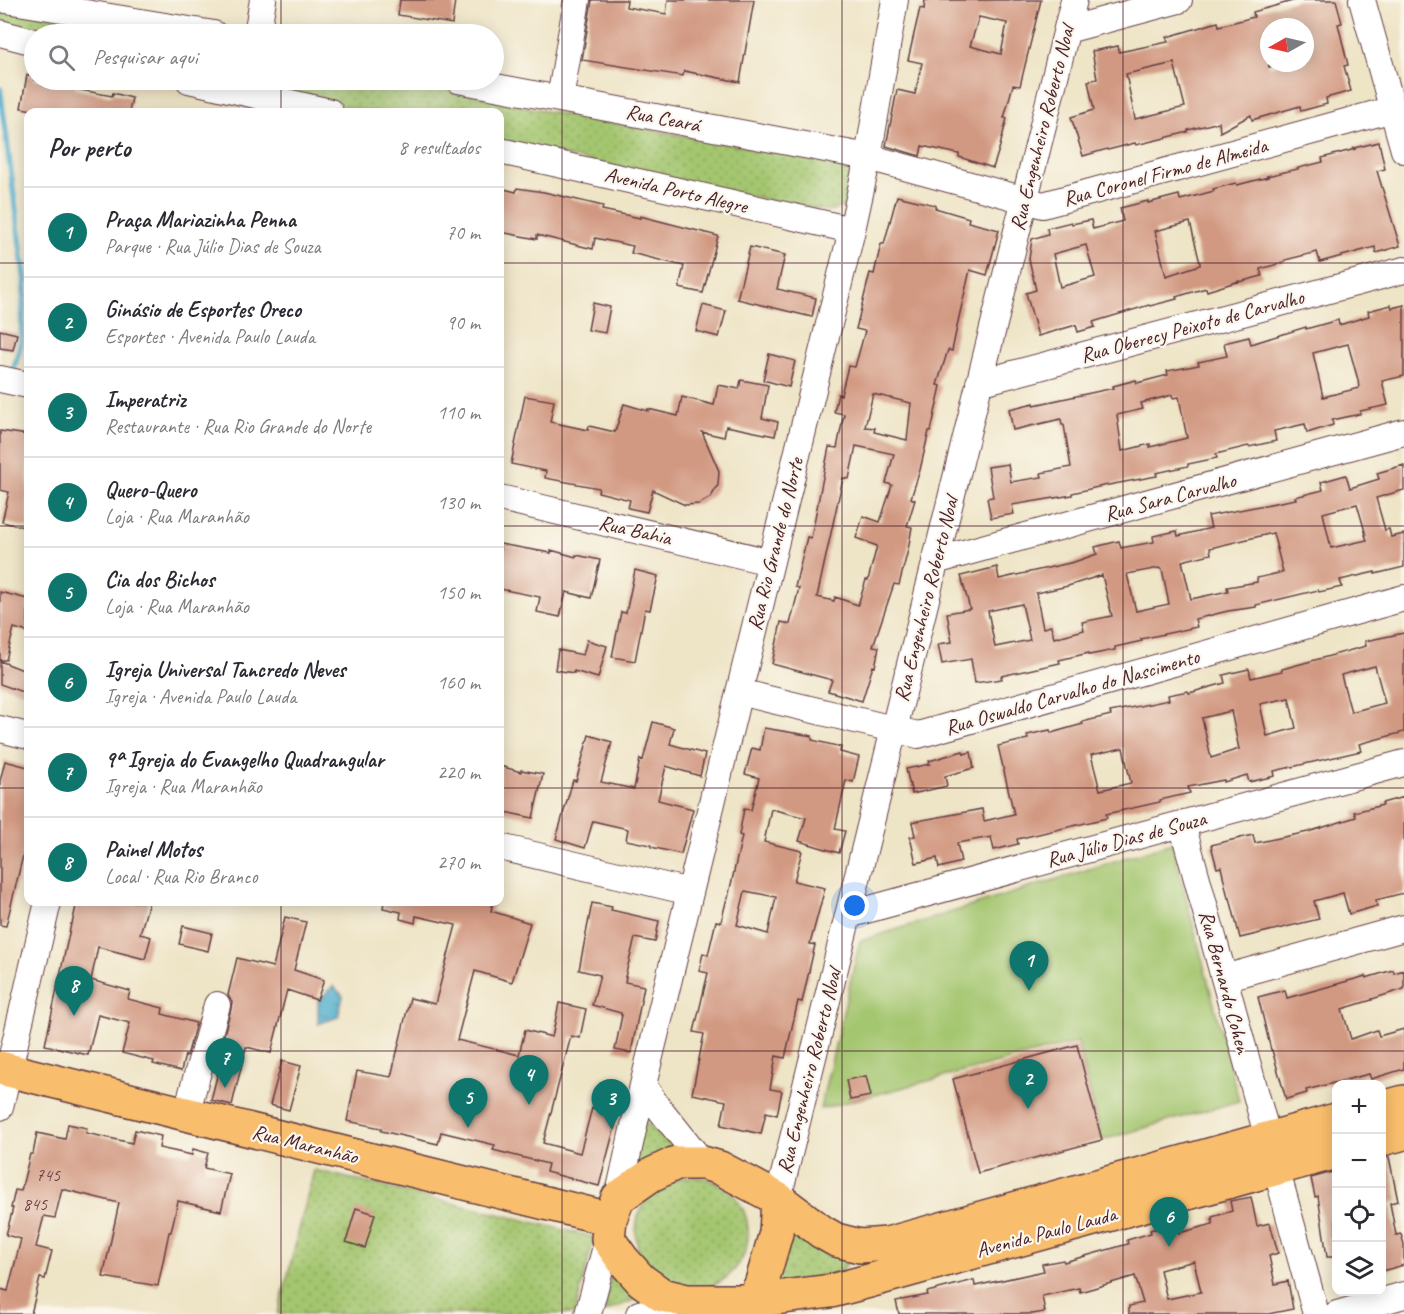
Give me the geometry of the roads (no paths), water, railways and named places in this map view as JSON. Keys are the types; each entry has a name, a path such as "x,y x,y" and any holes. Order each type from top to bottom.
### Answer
{"main road":[{"name":"Rua Maranhão","path":"4,1069 612,1219"},
{"path":"1386,1107 1404,1102"},
{"name":"Avenida Paulo Lauda","path":"751,1308 869,1281 1272,1154 1332,1122"},
{"path":"1386,1139 1404,1133"},
{"name":"Avenida Paulo Lauda","path":"778,1199 822,1232 836,1239 860,1246 887,1244 1272,1154 1332,1152"},
{"path":"703,1162 720,1168 778,1199 776,1233 761,1285 751,1308 687,1301 662,1295 641,1280 623,1260 612,1219 651,1174 676,1163 703,1162"}],"street":[{"path":"6,0 153,24"},
{"path":"259,24 263,0"},
{"path":"560,99 577,0"},
{"name":"Rua Rio Grande do Norte","path":"588,1314 852,230 868,156 895,0"},
{"name":"Rua Engenheiro Roberto Noal","path":"778,1199 1074,0"},
{"path":"1067,30 1179,0"},
{"path":"1362,0 1404,150"},
{"path":"0,33 24,39"},
{"name":"Rua Ceará","path":"504,89 868,156"},
{"path":"226,90 310,108"},
{"name":"Rua Coronel Firmo de Almeida","path":"868,156 1043,205 1393,109"},
{"name":"Avenida Porto Alegre","path":"504,152 852,230"},
{"name":"Rua Oberecy Peixoto de Carvalho","path":"979,383 1404,270"},
{"path":"0,379 24,384"},
{"name":"Rua Sara Carvalho","path":"935,561 1404,432"},
{"name":"Rua Bahia","path":"504,499 770,562"},
{"name":"Rua Oswaldo Carvalho do Nascimento","path":"739,693 918,735 1404,597"},
{"path":"0,729 24,735"},
{"name":"Rua Júlio Dias de Souza","path":"848,915 1404,763"},
{"name":"Rua Bernardo Cohen","path":"1182,824 1316,1314"},
{"path":"504,848 690,892"},
{"path":"0,1107 4,1069 47,906"},
{"path":"1224,978 1404,928"},
{"path":"186,1114 217,1005"},
{"path":"643,1085 703,1162"},
{"path":"1337,1314 1404,1295"},
{"path":"639,1314 687,1301"}],"water":[{"path":"333,986 343,996 338,1017 318,1024 318,1001"}],"waterway":[{"path":"0,89 24,272"},
{"path":"14,368 21,342 24,296"}],"place":[{"name":"Praça Mariazinha Penna","path":"1029,991"},
{"name":"Painel Motos","path":"74,1016"},
{"name":"9ª Igreja do Evangelho Quadrangular","path":"225,1088"},
{"name":"Quero-Quero","path":"529,1105"},
{"name":"Ginásio de Esportes Oreco","path":"1028,1109"},
{"name":"Cia dos Bichos","path":"468,1128"},
{"name":"Imperatriz","path":"611,1129"},
{"name":"Igreja Universal Tancredo Neves","path":"1169,1247"}]}
